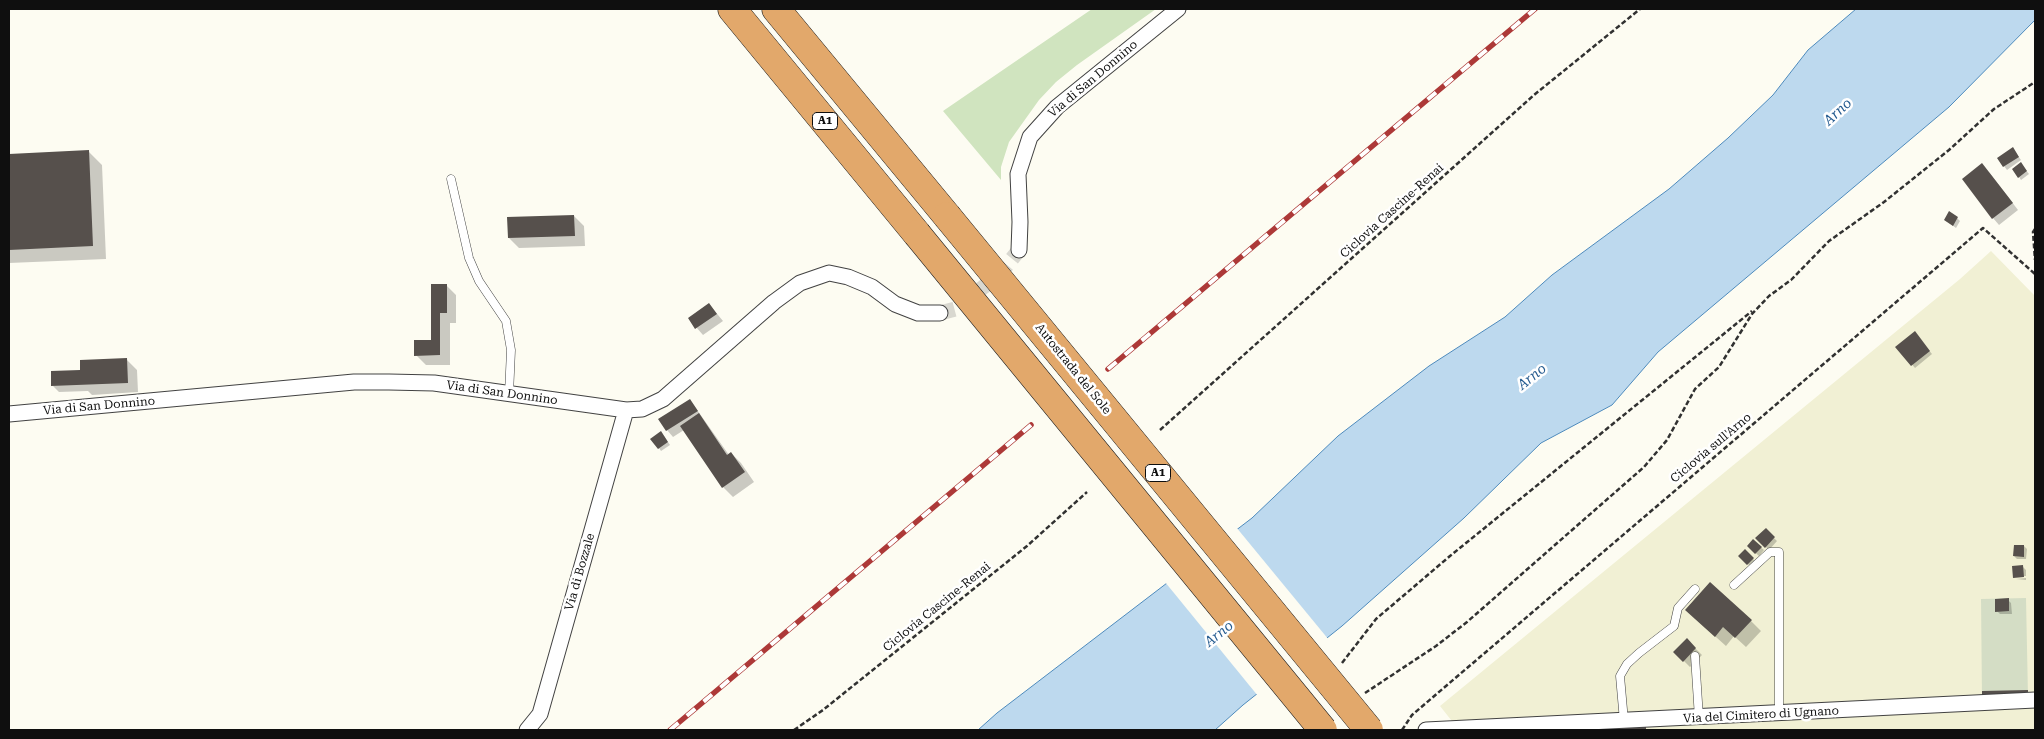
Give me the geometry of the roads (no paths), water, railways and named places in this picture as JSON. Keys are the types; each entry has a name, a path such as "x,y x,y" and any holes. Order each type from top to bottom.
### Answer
{"highway":[{"name":"A1","path":"732,9 1323,730"},
{"name":"Autostrada del Sole","path":"776,9 1368,730"}],"street":[{"name":"Via di San Donnino","path":"1019,250 1018,174 1030,137 1056,107 1178,9"},
{"name":"Via di San Donnino","path":"10,412 354,382 434,383 626,410 642,409 662,399 774,302 800,282 829,274 848,277 872,287 895,304 918,313 940,313"},
{"name":"Via di Bozzale","path":"527,730 540,714 626,410"},
{"name":"Via del Cimitero di Ugnano","path":"1426,730 2035,700"}],"lane":[{"path":"451,179 469,258 479,281 506,320 512,350 508,394"},
{"path":"1734,585 1770,552 1779,552 1779,714"},
{"path":"1624,721 1620,676 1627,664 1674,626 1678,608 1695,589"},
{"path":"1694,656 1699,718"}],"water":[{"name":"Arno","path":"1856,9 2035,9 2035,20 1949,107 1658,352 1612,405 1541,443 1464,518 1342,626 1243,705 1215,730 978,730 997,713 1252,518 1338,436 1429,366 1505,317 1552,275 1669,189 1728,138 1773,95 1808,50"}],"tunnel":[{"path":"940,313 955,309 999,275 1019,250"}],"railway":[{"path":"1108,369 1535,9"},
{"path":"670,730 1031,425"}]}
